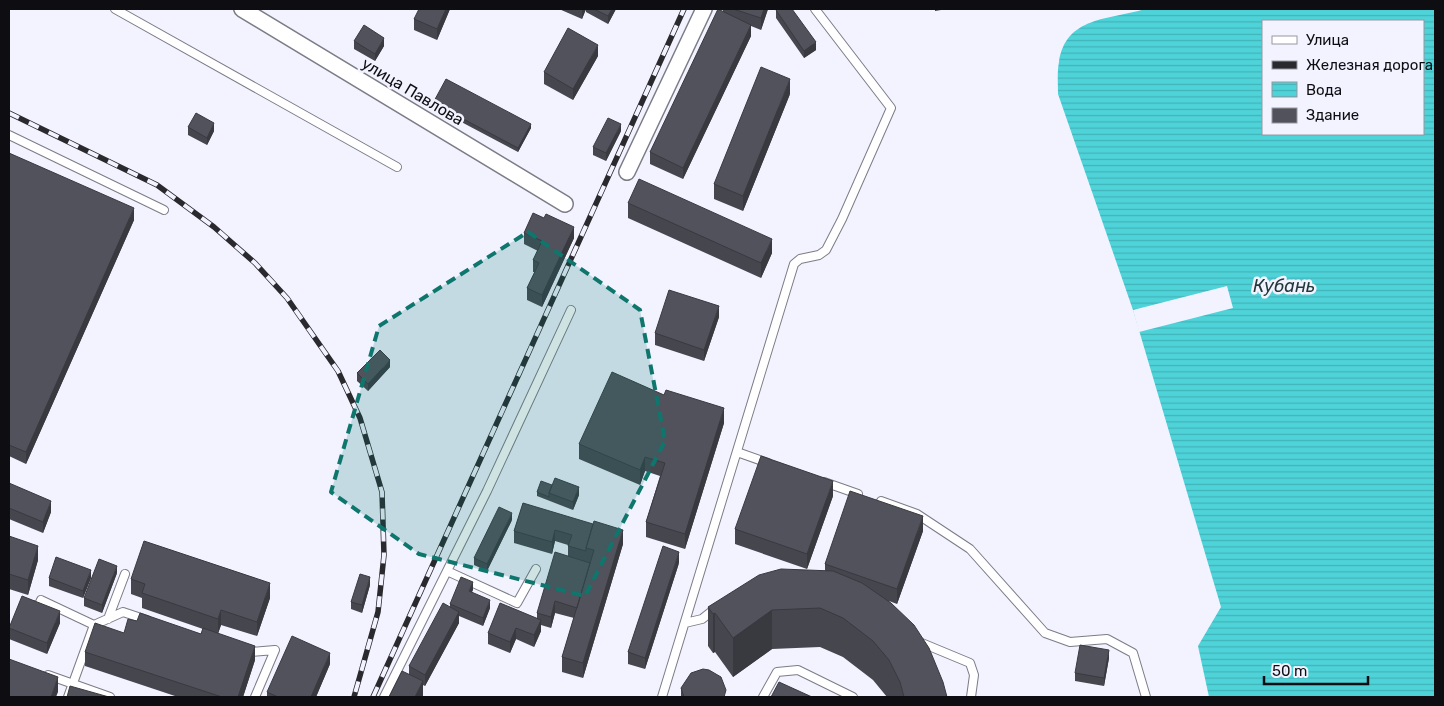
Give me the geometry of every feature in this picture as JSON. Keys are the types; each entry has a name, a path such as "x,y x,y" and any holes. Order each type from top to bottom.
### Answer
{"street":[{"name":"улица Павлова","path":"242,9 565,204"},
{"path":"627,172 704,9"}],"lane":[{"path":"115,9 397,167"},
{"path":"662,697 794,264 800,259 819,256 826,250 842,219 891,108 815,9"},
{"path":"9,135 164,210"},
{"path":"384,697 447,571 571,310"},
{"path":"737,452 773,464"},
{"path":"818,480 863,495"},
{"path":"872,498 917,514 970,549 1045,633 1070,642 1107,639 1133,653 1146,697"},
{"path":"447,571 517,603 536,569"},
{"path":"108,619 125,574"},
{"path":"20,601 38,607 41,600 94,625"},
{"path":"684,623 702,619 723,603"},
{"path":"68,697 94,625 123,612 152,621"},
{"path":"911,638 970,663 974,675 971,697"},
{"path":"235,646 252,652 275,650 255,697"},
{"path":"36,670 110,697"},
{"path":"763,697 777,672 793,670 852,697"}],"highlighted area":[{"path":"528,232 640,310 665,441 585,596 419,554 331,492 379,326"}],"water":[{"name":"Кубань","path":"1145,9 1435,9 1435,697 1209,697 1198,646 1221,607 1133,310 1058,94 1059,62 1063,47 1070,36 1080,28 1104,18"}],"pier":[{"path":"1227,286 1233,308 1139,332 1133,310"}],"building":[{"path":"419,9 446,9 437,29 414,19"},
{"path":"594,9 612,9 608,16"},
{"path":"718,9 751,25 683,168 650,152"},
{"path":"733,9 764,9 761,18"},
{"path":"792,9 816,42 804,51 776,10"},
{"path":"364,25 384,38 375,54 354,41"},
{"path":"568,28 598,45 573,89 544,72"},
{"path":"761,67 790,79 743,196 714,184"},
{"path":"446,79 531,124 518,148 433,103"},
{"path":"196,113 214,123 207,138 188,127"},
{"path":"608,118 621,124 606,153 593,147"},
{"path":"9,153 134,208 26,452 9,445"},
{"path":"639,179 772,239 761,263 628,203"},
{"path":"533,213 544,218 546,214 574,227 542,295 527,288 539,263 533,260 542,241 524,233"},
{"path":"669,290 719,306 704,350 655,333"},
{"path":"380,350 390,360 368,384 357,373"},
{"path":"612,372 664,395 666,390 724,408 685,534 646,522 665,463 645,457 640,470 579,444"},
{"path":"761,456 833,481 807,554 735,529"},
{"path":"555,478 579,487 573,502 549,493"},
{"path":"541,481 552,485 549,497 537,492"},
{"path":"9,483 51,501 43,522 9,508"},
{"path":"850,491 923,516 897,589 825,564"},
{"path":"523,503 593,524 586,551 568,546 572,535 555,530 552,542 514,531"},
{"path":"499,507 512,513 487,564 474,558"},
{"path":"594,521 623,530 583,663 562,657 594,550 586,548"},
{"path":"9,536 38,546 28,580 9,574"},
{"path":"144,541 270,583 257,622 221,610 218,619 142,593 145,584 131,579"},
{"path":"663,546 679,552 645,658 628,652"},
{"path":"555,552 590,563 577,608 555,601 551,617 537,613"},
{"path":"56,557 91,570 83,591 49,578"},
{"path":"99,559 117,566 102,605 84,598"},
{"path":"781,569 833,571 862,583 891,603 914,625 929,648 947,697 904,697 900,682 889,660 873,641 843,618 820,608 772,610 733,638 715,613 713,614 708,607 759,575"},
{"path":"360,574 370,577 362,605 351,602"},
{"path":"461,577 473,582 469,591 490,600 483,618 450,604"},
{"path":"22,596 60,611 47,643 9,628"},
{"path":"443,603 459,612 425,675 409,666"},
{"path":"500,603 541,620 534,635 516,628 510,642 488,633"},
{"path":"140,613 201,634 203,628 255,646 238,697 222,697 85,652 95,623 124,633 128,619 137,621"},
{"path":"292,636 330,653 311,697 278,697 267,692"},
{"path":"1080,645 1109,650 1104,678 1075,673"},
{"path":"9,659 58,677 51,697 9,697"},
{"path":"703,669 709,670 721,677 726,690 724,697 684,697 681,688 691,673"},
{"path":"402,671 423,681 415,697 389,697"},
{"path":"779,682 812,697 771,697"},
{"path":"70,686 109,697 67,697"}],"railway":[{"path":"373,697 684,9"},
{"path":"9,113 157,185 214,227 255,263 287,298 338,371 360,418 382,492 384,555 378,612 354,697"}]}
